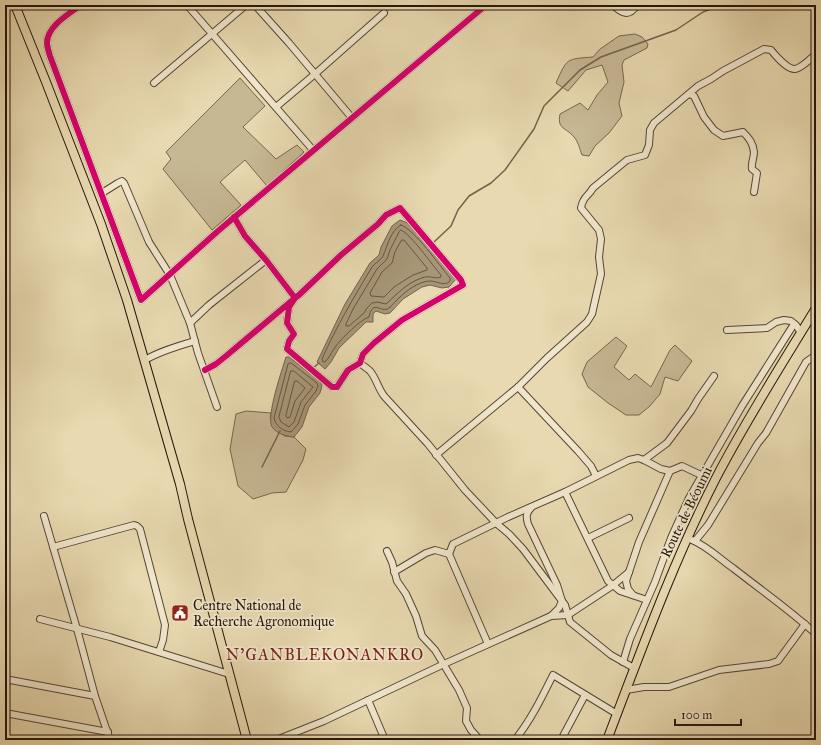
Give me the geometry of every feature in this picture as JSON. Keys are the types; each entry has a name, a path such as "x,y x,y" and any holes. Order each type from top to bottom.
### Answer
{"main road":[{"path":"15,5 101,224 127,300 180,484 246,740"},
{"name":"Route de Béoumi","path":"607,740 668,582 687,537 716,477 740,434 816,308"}],"street":[{"path":"81,5 62,19 52,30 47,44 50,56 141,300 313,150 486,5"},
{"path":"187,5 313,150"},
{"path":"154,83 246,5"},
{"path":"255,5 352,118"},
{"path":"613,5 620,12 625,13 631,12 637,5"},
{"path":"276,107 384,13"},
{"path":"436,455 518,387 547,358 587,322 592,314 599,286 601,274 599,257 601,239 599,230 581,208 582,200 591,193 593,188 627,160 645,155 649,145 650,130 654,123 698,86 723,70 764,49 771,50 778,58 792,69 797,69 816,54"},
{"path":"689,94 694,96 704,117 714,130 723,136 743,132 750,139 754,152 751,164 752,169 757,173 754,192"},
{"path":"102,193 122,181 124,183 149,242 170,274 190,323 217,407"},
{"path":"205,370 226,356 294,298 378,224 386,215 400,208 461,280 463,285 402,320 363,354 360,363 348,370 337,388 332,387 287,349 289,341 294,334 287,322 289,307 294,298"},
{"path":"234,218 245,236 266,260 294,298"},
{"path":"190,323 209,305 266,260"},
{"path":"727,330 767,328 776,322 784,320 794,324 801,333"},
{"path":"623,662 628,646 689,498 742,406 794,324"},
{"path":"145,360 172,348 195,341"},
{"path":"695,541 708,525 766,432 796,383 806,362 816,356"},
{"path":"360,363 370,372 379,389 464,490 523,549 565,605 570,622 611,655 634,668"},
{"path":"644,460 667,443 691,411 698,398 714,376"},
{"path":"518,387 578,451 591,466 596,476"},
{"path":"488,644 449,554 453,544 565,492 629,460 638,458 661,469 670,471 682,466 701,475"},
{"path":"634,595 628,589 626,581 639,542 670,471"},
{"path":"565,492 612,586 620,591 647,600"},
{"path":"533,506 528,511 526,516 528,524 557,585 562,601 559,608 551,616"},
{"path":"44,516 95,696 110,740"},
{"path":"588,538 629,518"},
{"path":"53,547 134,525 137,526 140,529 164,621 163,640 159,652"},
{"path":"687,537 695,541 751,581 816,634"},
{"path":"394,572 426,553 435,550 449,554"},
{"path":"386,551 392,562 397,581 406,594 416,616 422,636 435,650 459,690 467,708 466,721 471,730 480,740"},
{"path":"276,740 324,721 444,664 551,616 568,615 612,586 629,572"},
{"path":"40,619 159,652 229,674"},
{"path":"626,690 644,687 669,687 719,670 769,664 778,661 805,624"},
{"path":"515,740 523,730 553,675 617,714"},
{"path":"5,679 95,696"},
{"path":"561,740 585,695"},
{"path":"368,700 385,740"},
{"path":"5,713 108,732"}],"shaded area":[{"path":"635,34 642,37 648,44 647,48 624,60 622,65 624,82 619,103 622,116 609,133 595,146 589,156 582,155 578,143 571,134 561,126 559,119 560,114 580,103 588,110 597,95 608,82 602,65 586,70 568,91 556,83 568,61 577,58 593,57 600,49 619,36"},
{"path":"240,78 265,106 243,127 276,159 297,145 304,152 267,186 245,160 220,182 241,205 212,230 163,169 171,159 166,152"},
{"path":"616,337 627,346 614,367 629,380 635,374 651,387 670,350 675,345 692,361 678,381 665,377 660,394 650,406 639,415 626,415 608,403 588,387 582,374 587,362"},
{"path":"246,411 271,413 270,418 284,436 294,437 306,449 303,460 286,492 272,493 253,499 238,486 230,449 236,414"}],"water":[{"path":"400,220 408,223 456,279 449,287 442,288 430,285 422,287 403,299 390,313 385,314 376,311 373,314 373,322 366,322 339,348 325,369 317,362 345,304 370,263 379,255 381,247 392,226"},
{"path":"286,357 289,357 320,381 322,386 320,393 309,407 302,427 294,437 276,431 272,427 271,421 275,393"}],"waterway":[{"path":"434,242 451,226 458,210 469,196 491,183 505,170 534,129 544,106 580,70 601,57 676,30 703,12 721,5"},
{"path":"313,368 319,363"},
{"path":"262,467 280,431"}],"cycle path":[{"path":"81,5 65,16 55,26 48,37 47,46 141,300 218,231 486,5"},
{"path":"205,370 216,364 295,298 299,295 341,255 378,224 386,215 400,208 461,280 463,285 402,320 363,354 360,363 348,370 337,387 332,387 287,349 289,341 294,334 287,323 289,307 295,298 266,260 245,236 234,217"}],"place":[{"name":"Centre National de Recherche Agronomique","path":"180,613"}],"district":[{"name":"N'GANBLEKONANKRO","path":"325,654"}]}
